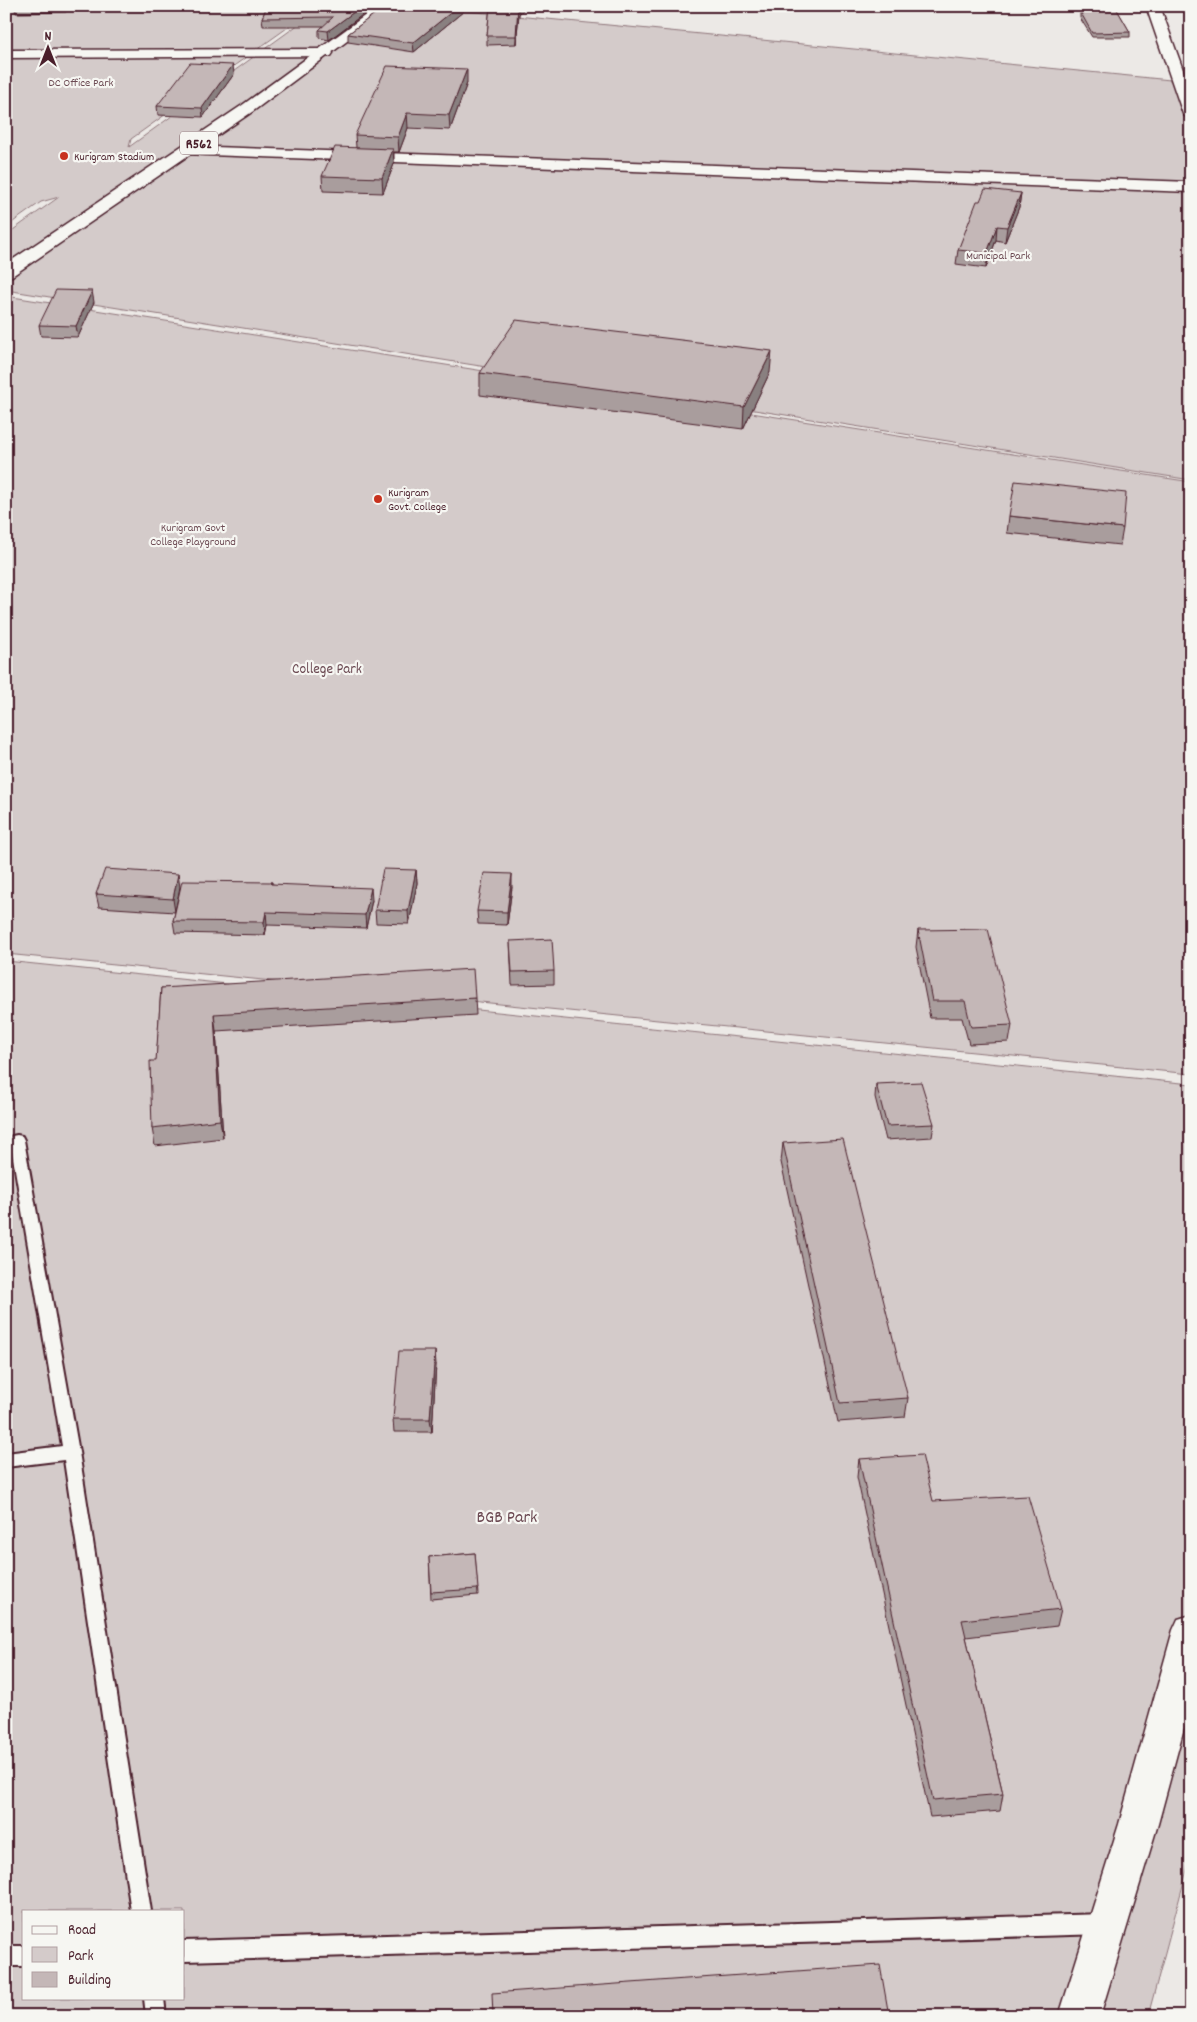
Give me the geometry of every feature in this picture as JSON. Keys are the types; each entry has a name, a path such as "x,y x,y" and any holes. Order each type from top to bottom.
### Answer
{"street":[{"name":"R562","path":"6,272 188,151 326,53 387,6"},
{"path":"1153,6 1191,114"},
{"path":"6,54 326,53"},
{"path":"188,151 1191,187"},
{"path":"1078,2016 1108,1924 1191,1630"}],"lane":[{"path":"17,1140 71,1452 141,1910"},
{"path":"6,1460 71,1452"},
{"path":"185,1951 1108,1924"},
{"path":"6,1956 22,1956"},
{"path":"154,2000 156,2016"}],"green space":[{"name":"Municipal Park","path":"6,6 318,6 131,139 129,147 324,6 414,6 1191,82 1191,480 6,290 6,235 59,197 41,202 6,227"},
{"name":"College Park","path":"6,296 1191,482 1191,1074 6,954"},
{"name":"BGB Park","path":"6,961 1191,1084 1191,1855 1148,2016 6,2016"}],"building":[{"path":"267,6 362,6 328,31 319,30 333,17 262,18"},
{"path":"385,6 459,6 413,43 348,34"},
{"path":"490,6 518,6 516,36 487,36"},
{"path":"1081,6 1115,6 1130,32 1092,33 1081,13"},
{"path":"190,63 233,65 202,108 157,106"},
{"path":"387,66 467,69 449,115 407,113 398,137 355,135"},
{"path":"335,147 393,149 382,178 322,176"},
{"path":"985,189 1021,193 1007,227 997,226 987,253 958,250 977,201 980,201"},
{"path":"56,290 92,291 76,326 39,325"},
{"path":"516,320 772,351 744,407 480,373"},
{"path":"1015,481 1126,493 1123,528 1009,516"},
{"path":"105,869 178,874 173,899 96,894"},
{"path":"383,869 416,870 408,911 375,910"},
{"path":"484,873 512,874 507,912 477,911"},
{"path":"182,881 272,882 271,884 371,888 365,915 266,912 264,922 173,921"},
{"path":"988,929 1012,1025 971,1027 965,1001 932,1001 918,930"},
{"path":"552,939 554,971 512,972 510,941"},
{"path":"473,969 475,998 214,1014 220,1120 152,1128 150,1061 156,1061 161,988"},
{"path":"921,1082 934,1124 887,1126 876,1084"},
{"path":"843,1139 908,1398 840,1403 783,1143"},
{"path":"399,1351 435,1351 430,1419 393,1419"},
{"path":"922,1455 933,1501 1028,1496 1061,1609 962,1620 1003,1794 933,1800 859,1459"},
{"path":"475,1553 478,1589 431,1592 429,1557"},
{"path":"880,1965 889,2016 493,2016 492,1993"}],"place":[{"name":"Kurigram Stadium","path":"64,156"},
{"name":"Kurigram Govt. College","path":"378,499"}],"park label":[{"name":"DC Office Park","path":"81,82"},
{"name":"Kurigram Govt College Playground","path":"193,534"}]}
